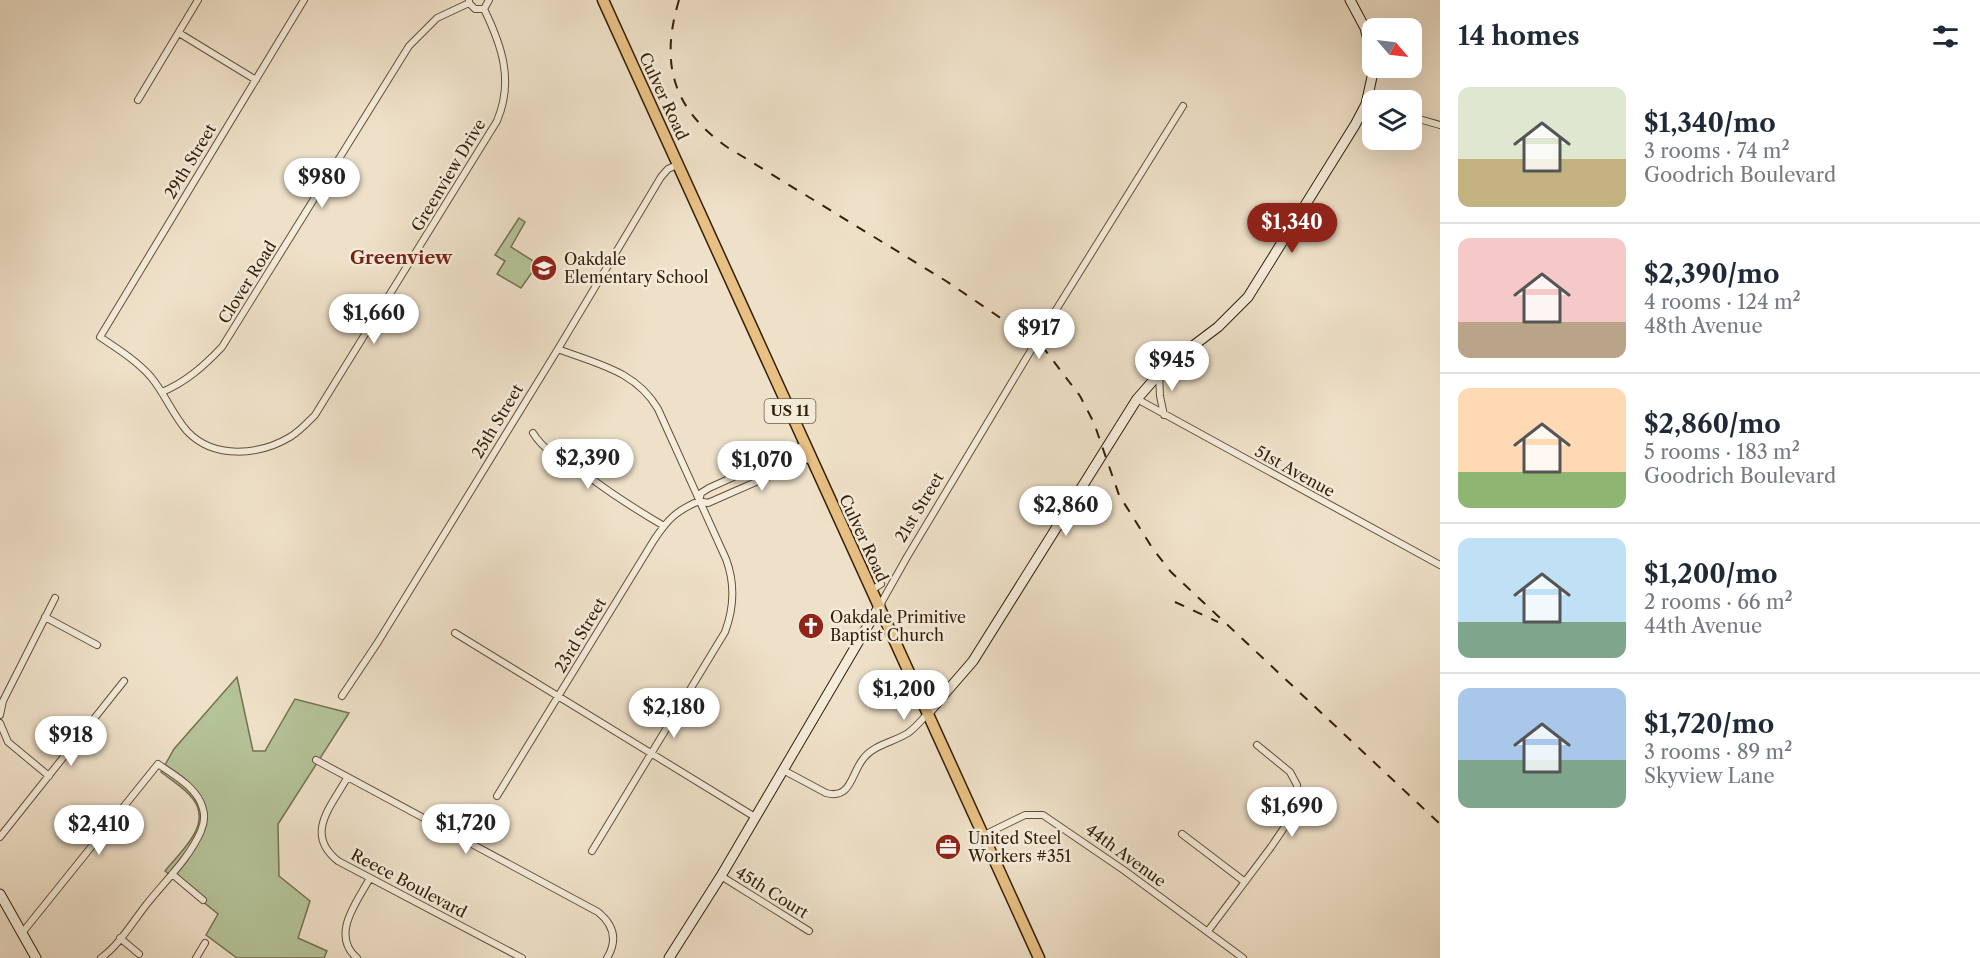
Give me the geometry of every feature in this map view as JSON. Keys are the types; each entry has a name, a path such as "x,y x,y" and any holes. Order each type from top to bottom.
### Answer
{"main road":[{"name":"Culver Road","path":"603,0 809,451 877,587 880,605 1039,958"}],"street":[{"path":"138,100 198,0"},
{"name":"29th Street","path":"100,337 304,0"},
{"path":"469,2 475,9 484,9 489,0"},
{"path":"1350,0 1362,22"},
{"name":"Clover Road","path":"162,392 177,386 193,375 222,347 409,46 437,18 469,2"},
{"name":"Greenview Drive","path":"100,337 123,351 141,367 162,392 180,422 203,444 227,452 251,450 276,444 297,432 315,415 500,113 506,90 505,66 502,50 484,9"},
{"path":"178,33 256,80"},
{"name":"21st Street","path":"673,957 813,722 907,557 1036,342 1184,106"},
{"path":"783,770 826,793 833,795 843,793 863,758 907,733 928,713 973,661 1137,399 1159,372 1177,356 1218,327 1248,297 1362,116"},
{"path":"1422,120 1440,124"},
{"name":"25th Street","path":"342,696 378,642 661,177 668,169 679,164"},
{"path":"558,349 622,374 644,388 658,409 726,559 731,575 733,600 725,632 713,654 592,851"},
{"path":"1159,372 1164,415"},
{"name":"51st Avenue","path":"1137,399 1440,565"},
{"path":"533,434 541,446 596,481 626,505 664,526"},
{"name":"23rd Street","path":"497,796 664,526 681,508 699,501 708,503 722,498 806,460 809,451 800,447 709,488 701,493 699,501"},
{"path":"0,715 3,701 55,598"},
{"path":"45,617 97,645"},
{"path":"455,633 755,817"},
{"path":"0,837 124,681"},
{"path":"0,723 8,742 49,776"},
{"path":"1208,931 1292,816 1298,800 1297,785 1290,772 1257,746"},
{"path":"316,760 598,912 611,926 613,933 613,950 607,958"},
{"path":"22,933 158,764 196,794 203,808 204,825 172,874 120,939 101,958"},
{"name":"Reece Boulevard","path":"347,778 322,824 320,835 328,853 338,861 522,958"},
{"name":"44th Avenue","path":"984,835 1025,815 1043,815 1243,958"},
{"path":"1182,834 1245,882"},
{"path":"172,874 202,900"},
{"name":"45th Court","path":"721,876 809,931"},
{"path":"357,958 348,951 344,941 344,928 370,878"},
{"path":"0,894 36,958"},
{"path":"120,939 139,954"},
{"path":"196,958 205,943"}],"green space":[{"path":"519,218 525,222 511,247 538,264 521,288 497,274 505,261 495,255"},
{"path":"237,677 253,751 265,751 295,699 349,713 278,824 279,876 310,901 298,938 327,951 324,958 237,958 206,935 218,914 165,871 192,838 199,819 198,809 190,795 161,772 174,749"}],"railway":[{"path":"679,0 673,23 671,64 675,82 683,100 708,132 727,147 946,281 1042,346 1080,396 1094,423 1119,495 1153,549 1171,572 1440,824"},
{"path":"1175,602 1218,622"}],"place":[{"name":"Oakdale Elementary School","path":"544,268"},
{"name":"Oakdale Primitive Baptist Church","path":"811,626"},
{"name":"United Steel Workers #351","path":"948,847"}],"district":[{"name":"Greenview","path":"401,258"}]}
